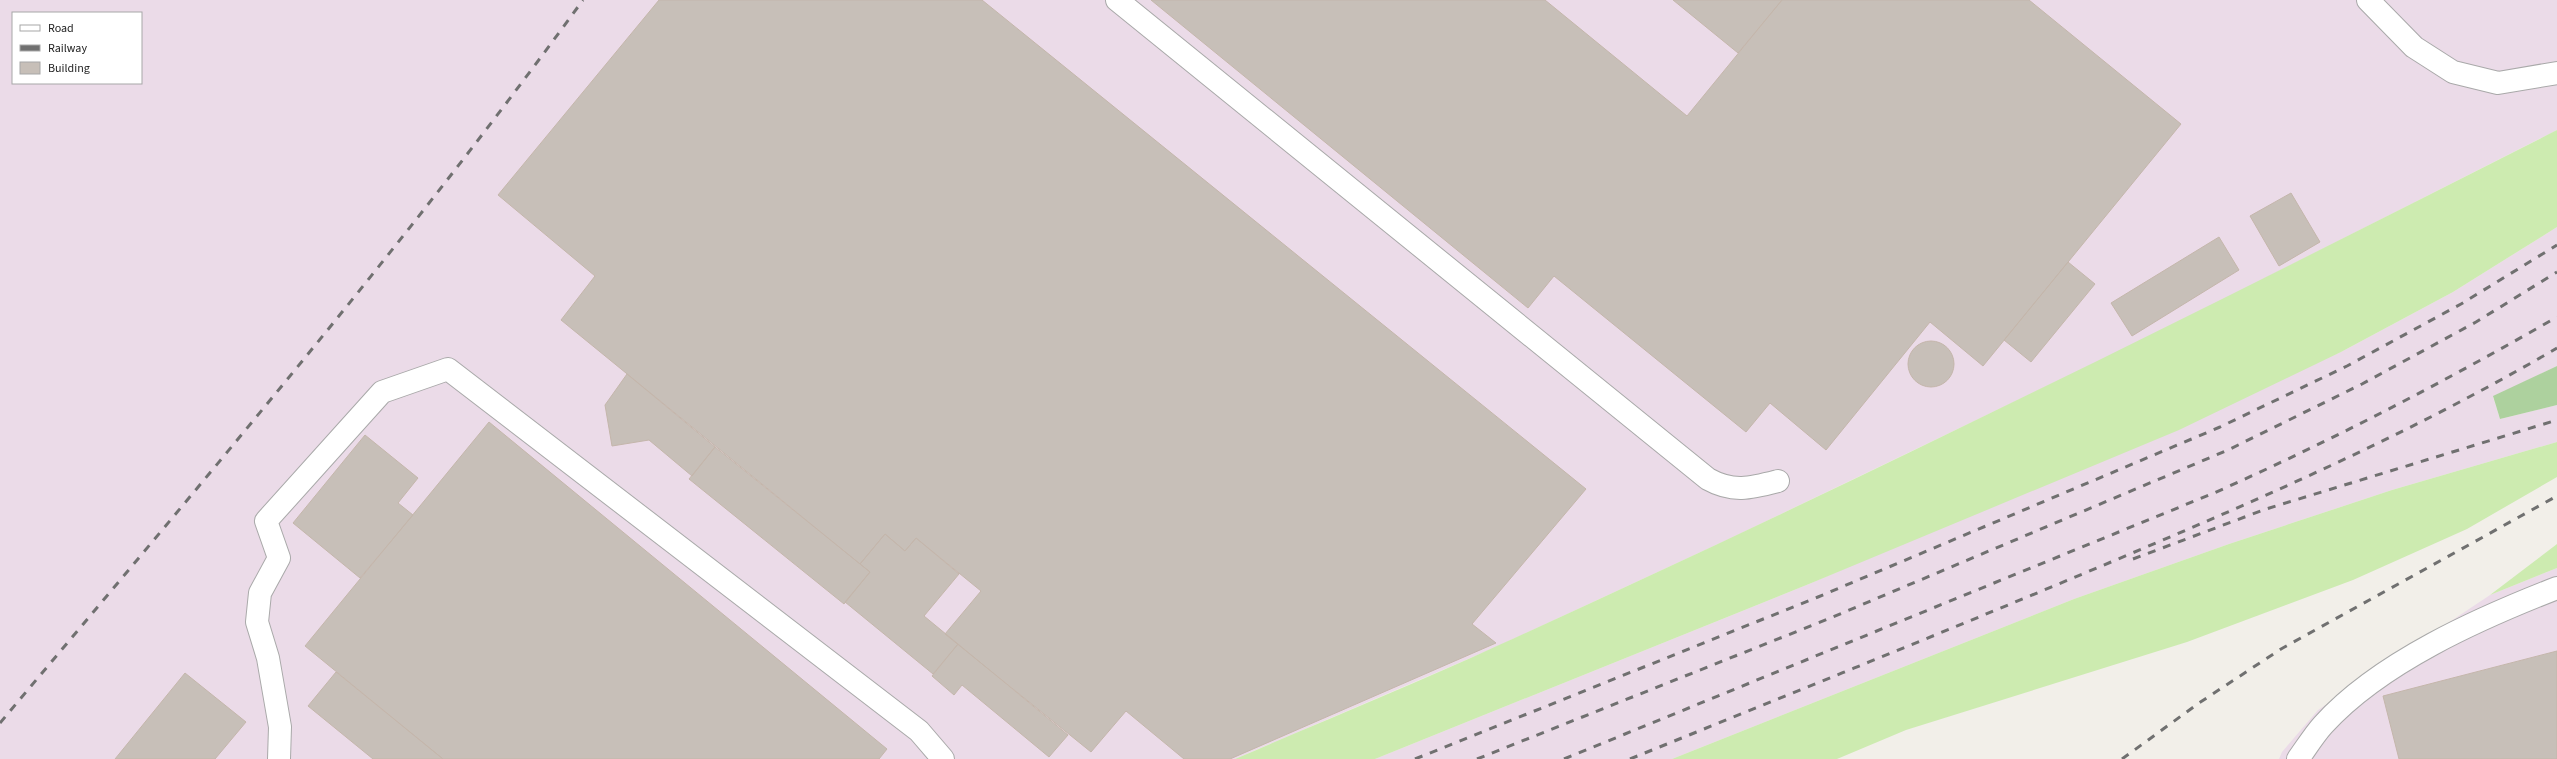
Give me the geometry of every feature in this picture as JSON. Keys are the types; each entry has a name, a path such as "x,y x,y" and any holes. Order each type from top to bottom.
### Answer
{"lane":[{"path":"1117,0 1708,479 1730,488 1742,490 1778,481"},
{"path":"2368,0 2414,47 2453,72 2498,83 2557,73"},
{"path":"279,759 280,727 268,658 257,622 260,593 279,558 266,521 382,392 448,369 919,731 943,759"},
{"path":"2298,759 2323,725 2370,685 2420,652 2488,615 2557,588"}],"shaded area":[{"path":"0,0 2557,0 2557,130 2151,336 1731,538 1496,647 1235,759 0,759"},
{"path":"2557,227 2557,366 2493,397 2500,419 2557,405 2557,442 2392,490 2229,544 2074,599 1672,759 1375,759 1809,584 2341,352 2453,292"},
{"path":"2557,568 2557,759 2279,759 2282,752 2318,710 2490,595"}],"green space":[{"path":"2557,130 2557,227 2453,292 2341,352 2179,430 1809,584 1375,759 1235,759 1466,660 1633,584 1766,521 2031,394"},
{"path":"2557,366 2557,405 2500,419 2493,396"},
{"path":"2557,442 2557,477 2467,529 2353,580 2187,642 1906,730 1837,759 1672,759 2074,599 2229,544 2392,490"},
{"path":"2557,544 2557,568 2490,595"}],"building":[{"path":"659,0 982,0 1586,489 1472,624 1496,643 1230,759 1184,759 1126,711 1091,752 945,634 981,591 916,538 905,551 885,534 860,564 561,320 595,276 498,195"},
{"path":"1151,0 1545,0 1687,116 1782,0 2029,0 2181,124 1983,366 1930,322 1826,450 1770,403 1746,432 1554,276 1528,308"},
{"path":"1673,0 1782,0 1738,53"},
{"path":"2291,193 2320,242 2279,266 2250,216"},
{"path":"2219,237 2239,270 2132,336 2111,303"},
{"path":"2068,262 2095,284 2031,362 2004,340"},
{"path":"1936,341 1948,347 1953,355 1953,373 1948,381 1940,386 1926,387 1914,381 1909,373 1908,359 1914,347 1922,342"},
{"path":"627,374 715,447 692,476 649,440 612,446 605,405"},
{"path":"489,422 887,749 879,759 443,759 305,646"},
{"path":"365,435 418,478 398,503 413,515 360,578 293,523"},
{"path":"715,447 870,572 844,604 689,479"},
{"path":"885,534 905,551 916,538 959,574 924,616 958,644 933,674 845,602 870,572 860,564"},
{"path":"958,644 1068,735 1049,757 962,685 954,695 932,676"},
{"path":"2557,651 2557,759 2399,759 2383,696"},
{"path":"336,672 443,759 373,759 308,706"},
{"path":"185,673 246,722 215,759 115,759"}],"railway":[{"path":"0,723 224,456 371,276 514,93 583,0"},
{"path":"1415,759 1818,597 2220,427 2347,366 2461,304 2557,245"},
{"path":"1477,759 1828,619 2228,450 2362,384 2476,322 2557,272"},
{"path":"1564,759 2214,493 2388,410 2557,317"},
{"path":"1630,759 2051,587 2282,488 2393,436 2503,379 2557,348"},
{"path":"2133,559 2266,509 2557,420"},
{"path":"2122,759 2199,703 2281,649 2557,496"}]}
